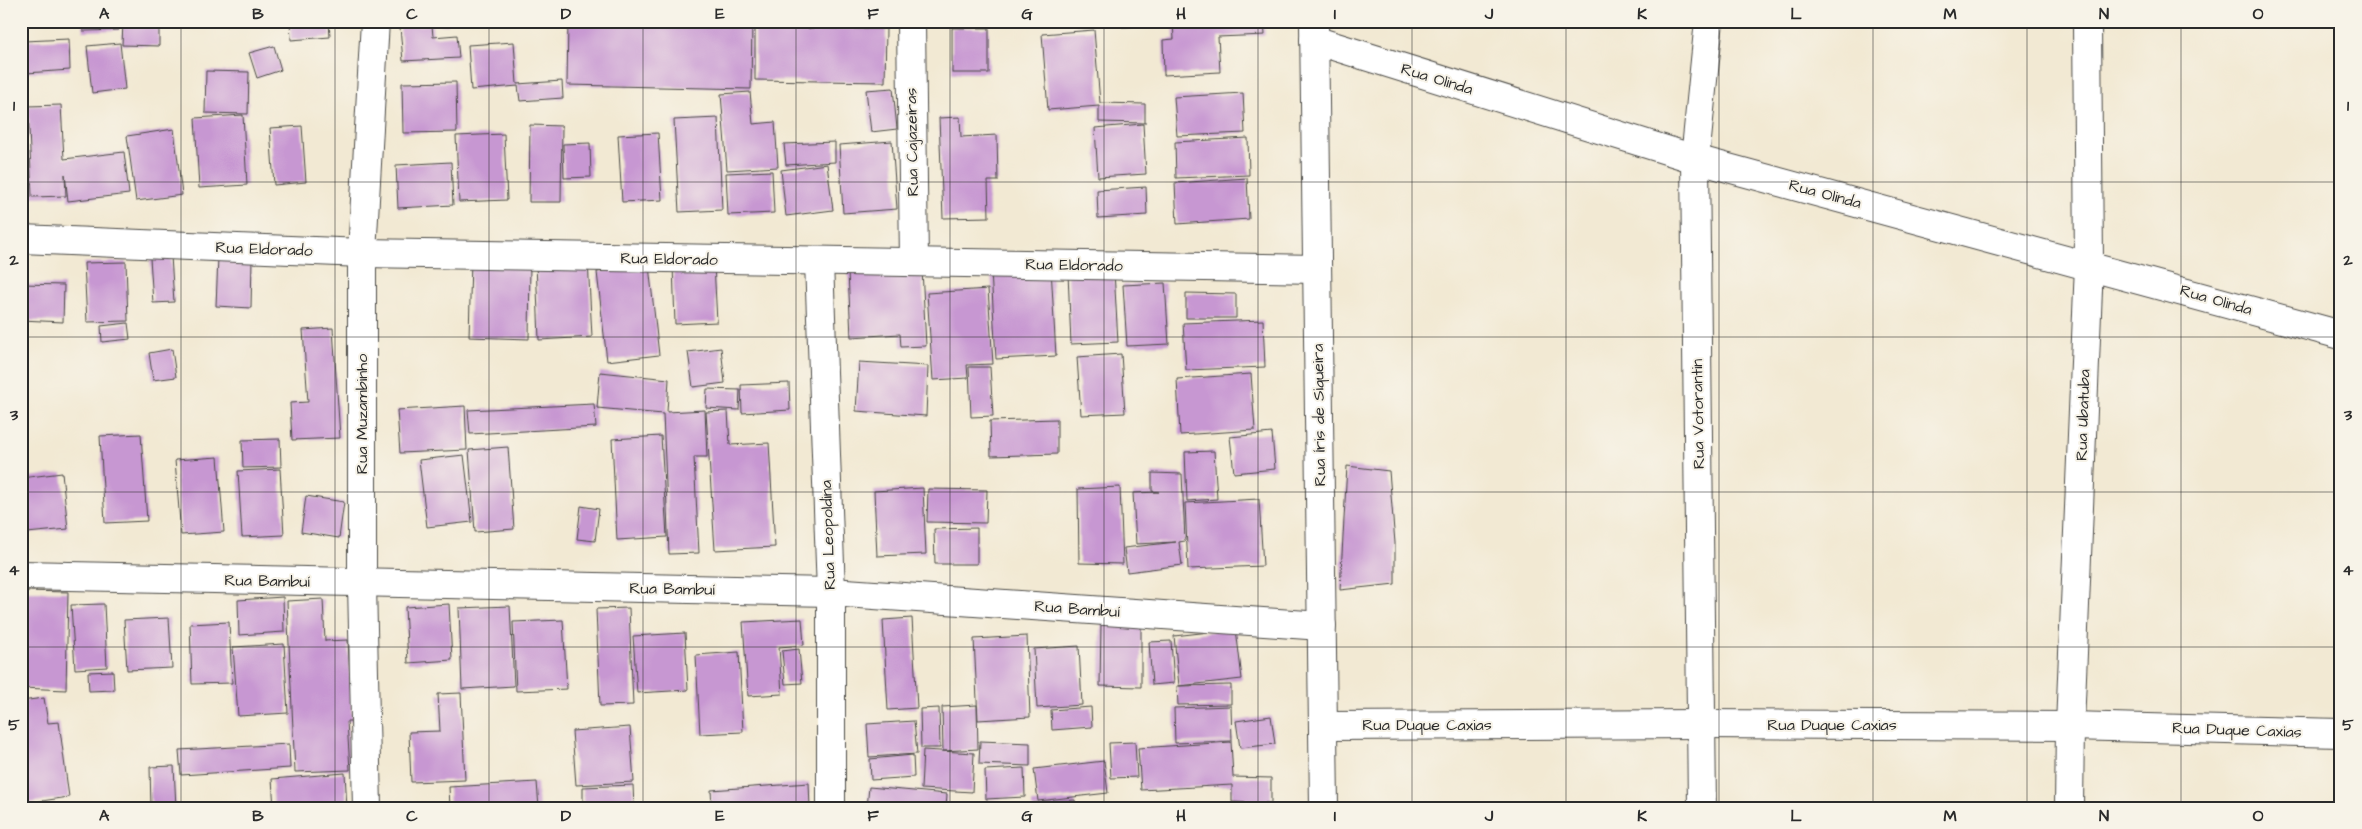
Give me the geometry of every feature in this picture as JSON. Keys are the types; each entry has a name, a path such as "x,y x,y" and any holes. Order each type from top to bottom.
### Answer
{"street":[{"name":"Rua Muzambinho","path":"367,808 362,584 362,253 375,21"},
{"name":"Rua Cajazeiras","path":"911,21 914,262"},
{"name":"Rua Votorantin","path":"1702,808 1696,159 1709,21"},
{"name":"Rua Ubatuba","path":"2069,808 2070,726 2090,265 2087,21"},
{"name":"Rua Olinda","path":"1314,31 1696,159 2341,335"},
{"name":"Rua Íris de Siqueira","path":"1314,31 1324,808"},
{"name":"Rua Eldorado","path":"21,239 362,253 1317,269"},
{"name":"Rua Leopoldina","path":"819,262 830,592 831,808"},
{"name":"Rua Bambuí","path":"21,575 362,584 830,592 1322,626"},
{"name":"Rua Duque Caxias","path":"1323,726 1701,724 2070,726 2341,733"}],"building":[{"path":"83,21 119,21 119,30 83,31"},
{"path":"123,21 159,21 159,46 122,45"},
{"path":"290,21 329,21 330,37 291,40"},
{"path":"406,21 449,21 448,25 406,24"},
{"path":"568,21 752,21 751,89 567,85"},
{"path":"942,21 1022,21 1022,25 993,23 942,26"},
{"path":"1122,21 1170,21 1170,25 1122,27"},
{"path":"1173,21 1264,21 1265,35 1218,37 1220,72 1164,75 1163,40 1174,39"},
{"path":"432,25 433,37 457,35 459,58 403,61 400,27"},
{"path":"755,28 886,29 885,82 755,80"},
{"path":"952,28 989,28 989,73 952,73"},
{"path":"1094,30 1100,103 1145,104 1145,123 1099,122 1099,106 1048,110 1042,34"},
{"path":"69,39 70,70 26,73 24,41"},
{"path":"514,42 517,84 562,81 563,98 520,101 518,86 471,90 468,45"},
{"path":"120,43 125,89 92,93 87,46"},
{"path":"274,46 281,70 257,78 249,53"},
{"path":"206,71 249,72 248,114 205,113"},
{"path":"456,82 457,132 403,133 402,83"},
{"path":"893,88 897,129 871,132 866,90"},
{"path":"750,92 753,124 775,122 778,167 727,170 721,94"},
{"path":"1243,93 1245,133 1177,136 1174,97"},
{"path":"61,105 64,159 124,152 129,194 68,201 65,174 66,196 32,197 28,106"},
{"path":"243,115 247,185 199,188 195,118"},
{"path":"960,117 961,137 997,135 998,181 988,181 989,217 943,218 939,118"},
{"path":"718,118 722,210 679,212 674,120"},
{"path":"1143,124 1146,174 1098,177 1095,128"},
{"path":"530,125 562,126 561,202 529,202"},
{"path":"302,126 306,182 274,185 270,128"},
{"path":"174,129 182,195 136,201 127,136"},
{"path":"658,133 662,200 622,202 618,135"},
{"path":"504,134 507,200 459,202 456,136"},
{"path":"1248,138 1249,175 1176,178 1175,142"},
{"path":"892,141 897,209 843,213 839,145"},
{"path":"835,142 835,162 786,165 784,144"},
{"path":"590,143 591,177 564,178 563,144"},
{"path":"451,162 453,205 398,208 396,165"},
{"path":"827,164 833,210 786,216 781,170"},
{"path":"772,171 774,213 728,215 726,173"},
{"path":"1247,178 1249,219 1177,224 1175,183"},
{"path":"1146,187 1147,215 1098,218 1097,190"},
{"path":"171,256 174,302 153,303 150,258"},
{"path":"218,257 252,258 251,308 216,306"},
{"path":"471,260 530,262 529,339 469,337"},
{"path":"588,260 592,337 539,340 536,263"},
{"path":"126,262 128,321 87,322 84,263"},
{"path":"714,264 717,322 675,324 673,265"},
{"path":"649,266 659,355 607,361 597,272"},
{"path":"1051,268 1056,356 996,359 991,271"},
{"path":"922,269 926,346 901,347 900,334 851,337 848,272"},
{"path":"1114,271 1118,342 1071,344 1068,273"},
{"path":"1165,283 1169,344 1127,346 1123,285"},
{"path":"21,284 64,285 63,322 21,320"},
{"path":"988,289 993,364 967,365 968,378 933,380 927,293"},
{"path":"1186,293 1236,294 1236,318 1186,318"},
{"path":"1263,320 1265,367 1186,370 1183,323"},
{"path":"128,323 130,339 102,342 101,326"},
{"path":"333,328 340,438 292,440 290,403 308,402 303,330"},
{"path":"721,348 725,383 693,387 688,352"},
{"path":"172,349 176,377 153,380 149,353"},
{"path":"1121,354 1125,413 1081,415 1077,357"},
{"path":"859,362 928,366 926,416 856,411"},
{"path":"969,367 990,367 993,416 971,417"},
{"path":"600,372 669,379 667,412 705,410 707,457 694,457 699,553 669,554 663,414 597,408"},
{"path":"1251,374 1255,430 1180,435 1177,379"},
{"path":"789,383 790,410 742,413 741,385"},
{"path":"707,389 740,390 739,410 706,408"},
{"path":"594,404 596,427 470,434 468,410"},
{"path":"465,406 467,450 400,453 397,410"},
{"path":"728,411 730,445 769,443 775,547 715,550 706,412"},
{"path":"1057,419 1057,454 991,456 990,421"},
{"path":"1272,433 1275,469 1234,473 1230,437"},
{"path":"141,434 147,521 105,523 100,436"},
{"path":"661,436 667,537 617,540 612,439"},
{"path":"280,439 281,467 243,468 242,440"},
{"path":"508,447 514,529 475,532 469,450"},
{"path":"1214,451 1217,499 1187,501 1185,452"},
{"path":"464,455 472,522 427,527 419,460"},
{"path":"218,457 224,532 181,535 175,460"},
{"path":"1347,466 1389,471 1395,543 1395,584 1340,590"},
{"path":"280,469 284,535 242,537 238,471"},
{"path":"62,473 68,529 27,533 21,478"},
{"path":"1152,473 1182,474 1185,541 1179,542 1182,565 1127,572 1124,548 1176,542 1136,544 1133,493 1159,492 1152,491"},
{"path":"1120,487 1123,564 1079,563 1078,489"},
{"path":"923,488 926,554 877,556 874,491"},
{"path":"928,489 987,490 986,523 927,522"},
{"path":"306,496 344,502 339,538 301,532"},
{"path":"1259,499 1263,566 1188,569 1185,503"},
{"path":"581,506 599,509 595,541 577,539"},
{"path":"977,528 977,564 935,564 934,529"},
{"path":"25,591 68,592 66,690 22,688"},
{"path":"283,597 284,632 239,635 238,600"},
{"path":"323,599 325,641 348,640 352,721 347,721 350,770 295,772 287,601"},
{"path":"104,604 107,667 75,669 71,605"},
{"path":"449,604 452,660 408,663 405,607"},
{"path":"510,606 514,686 462,689 459,608"},
{"path":"629,608 633,705 600,706 596,609"},
{"path":"169,618 172,668 127,670 124,620"},
{"path":"912,618 917,708 888,710 883,620"},
{"path":"802,619 804,645 779,647 782,694 748,696 743,622"},
{"path":"563,620 567,689 516,691 513,622"},
{"path":"229,622 232,683 192,684 190,624"},
{"path":"1101,623 1141,624 1141,687 1100,686"},
{"path":"1236,629 1242,679 1179,686 1174,636"},
{"path":"685,633 688,690 637,693 633,636"},
{"path":"1027,636 1030,717 978,720 974,639"},
{"path":"1171,641 1174,683 1152,685 1149,642"},
{"path":"284,644 288,713 238,716 233,647"},
{"path":"1079,646 1082,705 1037,708 1034,649"},
{"path":"799,649 802,683 785,684 782,651"},
{"path":"739,652 743,732 700,734 696,655"},
{"path":"113,671 114,690 89,691 88,672"},
{"path":"1231,685 1231,704 1178,705 1177,686"},
{"path":"461,693 465,780 411,782 409,732 440,731 438,694"},
{"path":"44,698 48,723 59,722 69,797 21,804 21,701"},
{"path":"977,705 978,749 943,751 942,707"},
{"path":"1231,706 1232,741 1175,743 1174,708"},
{"path":"1091,707 1092,727 1052,730 1051,710"},
{"path":"939,708 940,748 921,748 920,709"},
{"path":"1271,716 1275,744 1240,748 1236,721"},
{"path":"914,721 917,754 869,757 867,724"},
{"path":"630,727 634,782 576,785 572,731"},
{"path":"980,741 1030,743 1030,766 979,764"},
{"path":"1135,742 1137,777 1111,778 1109,743"},
{"path":"1231,742 1233,777 1271,778 1271,803 1265,803 1266,808 1213,808 1213,805 1253,803 1232,802 1232,785 1141,790 1138,748"},
{"path":"289,744 290,768 181,775 179,750"},
{"path":"923,750 974,753 972,792 921,789"},
{"path":"913,755 914,777 871,780 870,759"},
{"path":"1104,761 1108,793 1038,801 1034,769"},
{"path":"174,766 176,808 151,808 150,767"},
{"path":"1024,768 1025,797 986,799 985,770"},
{"path":"345,773 347,808 274,808 272,779"},
{"path":"537,782 539,808 450,808 449,787"},
{"path":"809,783 810,808 712,808 711,790"},
{"path":"633,785 634,808 583,808 583,787"},
{"path":"869,787 947,794 946,808 867,808"},
{"path":"1075,800 1076,808 1032,808 1032,803"}]}
